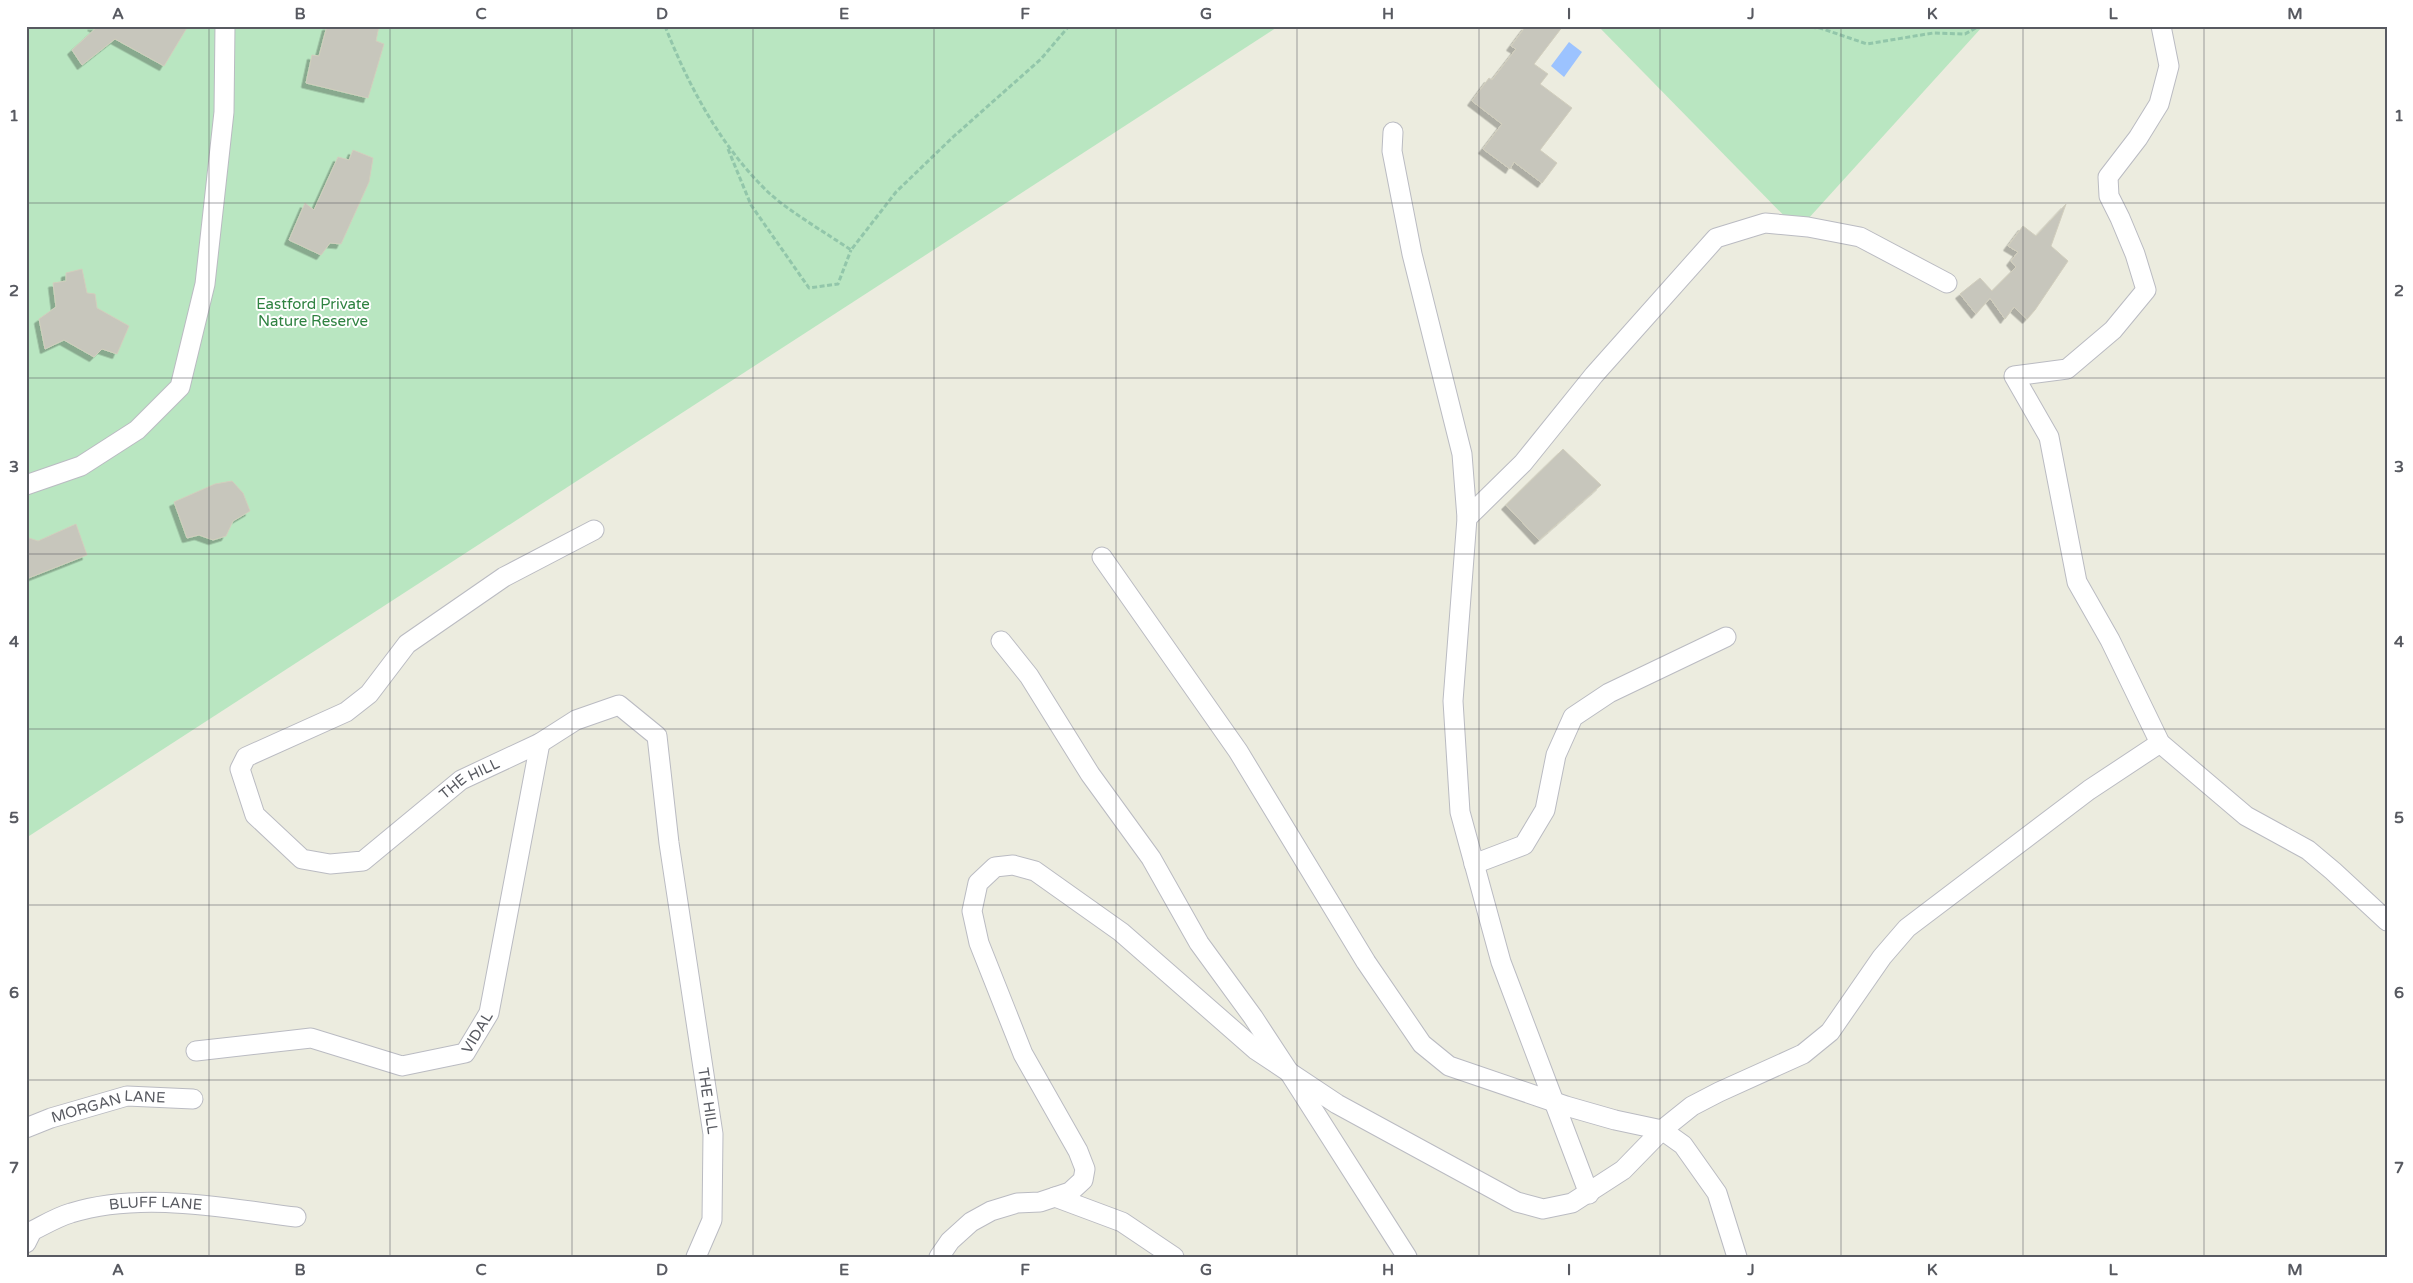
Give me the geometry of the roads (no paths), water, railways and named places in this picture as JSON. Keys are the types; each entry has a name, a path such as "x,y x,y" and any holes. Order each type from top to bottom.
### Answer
{"street":[{"path":"26,485 81,466 137,430 180,387 205,284 224,112 225,26"},
{"path":"2161,26 2169,66 2158,104 2138,138 2108,176 2109,196 2131,245 2146,290 2113,330 2067,369 2014,376 2048,437 2077,582 2110,640 2160,744 2246,816 2308,850 2334,871 2387,921"},
{"path":"1393,132 1392,151 1412,254 1462,454 1467,518 1453,701 1460,812 1501,962 1589,1194"},
{"path":"1467,518 1523,463 1594,375 1716,238 1765,223 1816,228 1860,237 1947,283"},
{"name":"THE HILL","path":"594,530 504,577 407,644 369,694 346,712 246,757 240,769 255,815 302,859 330,864 363,861 461,780 540,743 576,720 619,705 657,736 669,844 713,1134 712,1220 696,1257"},
{"path":"1102,557 1238,751 1366,962 1422,1044 1449,1066 1554,1102 1615,1120 1662,1130 1683,1145 1717,1193 1737,1257"},
{"path":"1474,864 1524,845 1545,810 1556,755 1573,716 1609,693 1726,637"},
{"path":"1001,641 1029,676 1090,774 1151,858 1199,944 1253,1017 1407,1257"},
{"name":"VIDAL","path":"196,1051 311,1038 402,1066 465,1053 489,1013 540,743"},
{"path":"939,1257 950,1241 971,1222 991,1211 1017,1203 1040,1202 1070,1192 1083,1180 1085,1169 1078,1151 1023,1054 979,944 972,912 978,883 995,867 1014,865 1035,871 1121,932 1256,1050 1337,1104 1517,1202 1543,1209 1557,1208 1572,1204 1623,1170 1662,1130 1692,1106 1803,1054 1819,1043 1830,1032 1882,958 1907,928 2089,790 2160,744"},
{"name":"MORGAN LANE","path":"26,1128 51,1118 127,1096 193,1099"},
{"path":"1055,1197 1122,1222 1174,1257"},
{"name":"BLUFF LANE","path":"26,1243 32,1231 70,1213 112,1205 178,1202 296,1217"}],"water":[{"path":"1569,42 1582,52 1564,77 1551,66"}],"park label":[{"name":"Eastford Private Nature Reserve","path":"313,312"}]}
